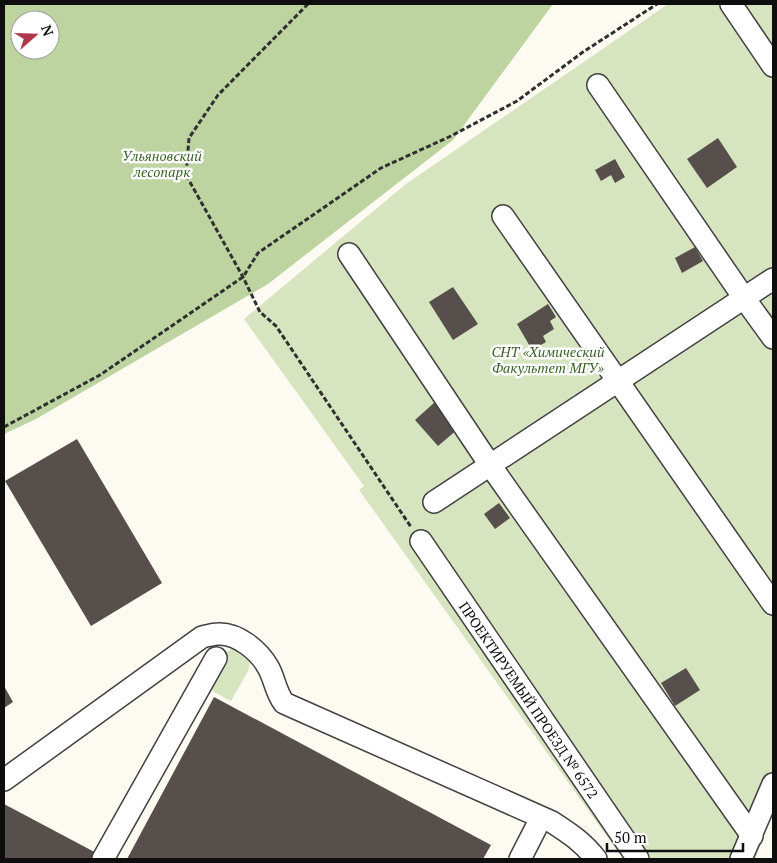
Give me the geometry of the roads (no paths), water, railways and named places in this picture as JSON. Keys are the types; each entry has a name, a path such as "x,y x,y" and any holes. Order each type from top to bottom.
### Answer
{"street":[{"path":"731,4 773,66"},
{"path":"598,85 773,338"},
{"path":"503,216 773,604"},
{"path":"349,254 490,465 752,836"},
{"path":"434,502 773,279"},
{"name":"ПРОЕКТИРУЕМЫЙ ПРОЕЗД № 6572","path":"421,542 638,859"},
{"path":"4,780 202,637 228,634 248,645 261,657 268,668 278,695 284,703 552,822 574,836 596,859"},
{"path":"103,859 216,658"},
{"path":"741,859 773,784"},
{"path":"520,859 541,818"}],"park label":[{"name":"Ульяновский лесопарк","path":"162,164"},
{"name":"СНТ «Химический Факультет МГУ»","path":"548,360"}]}
